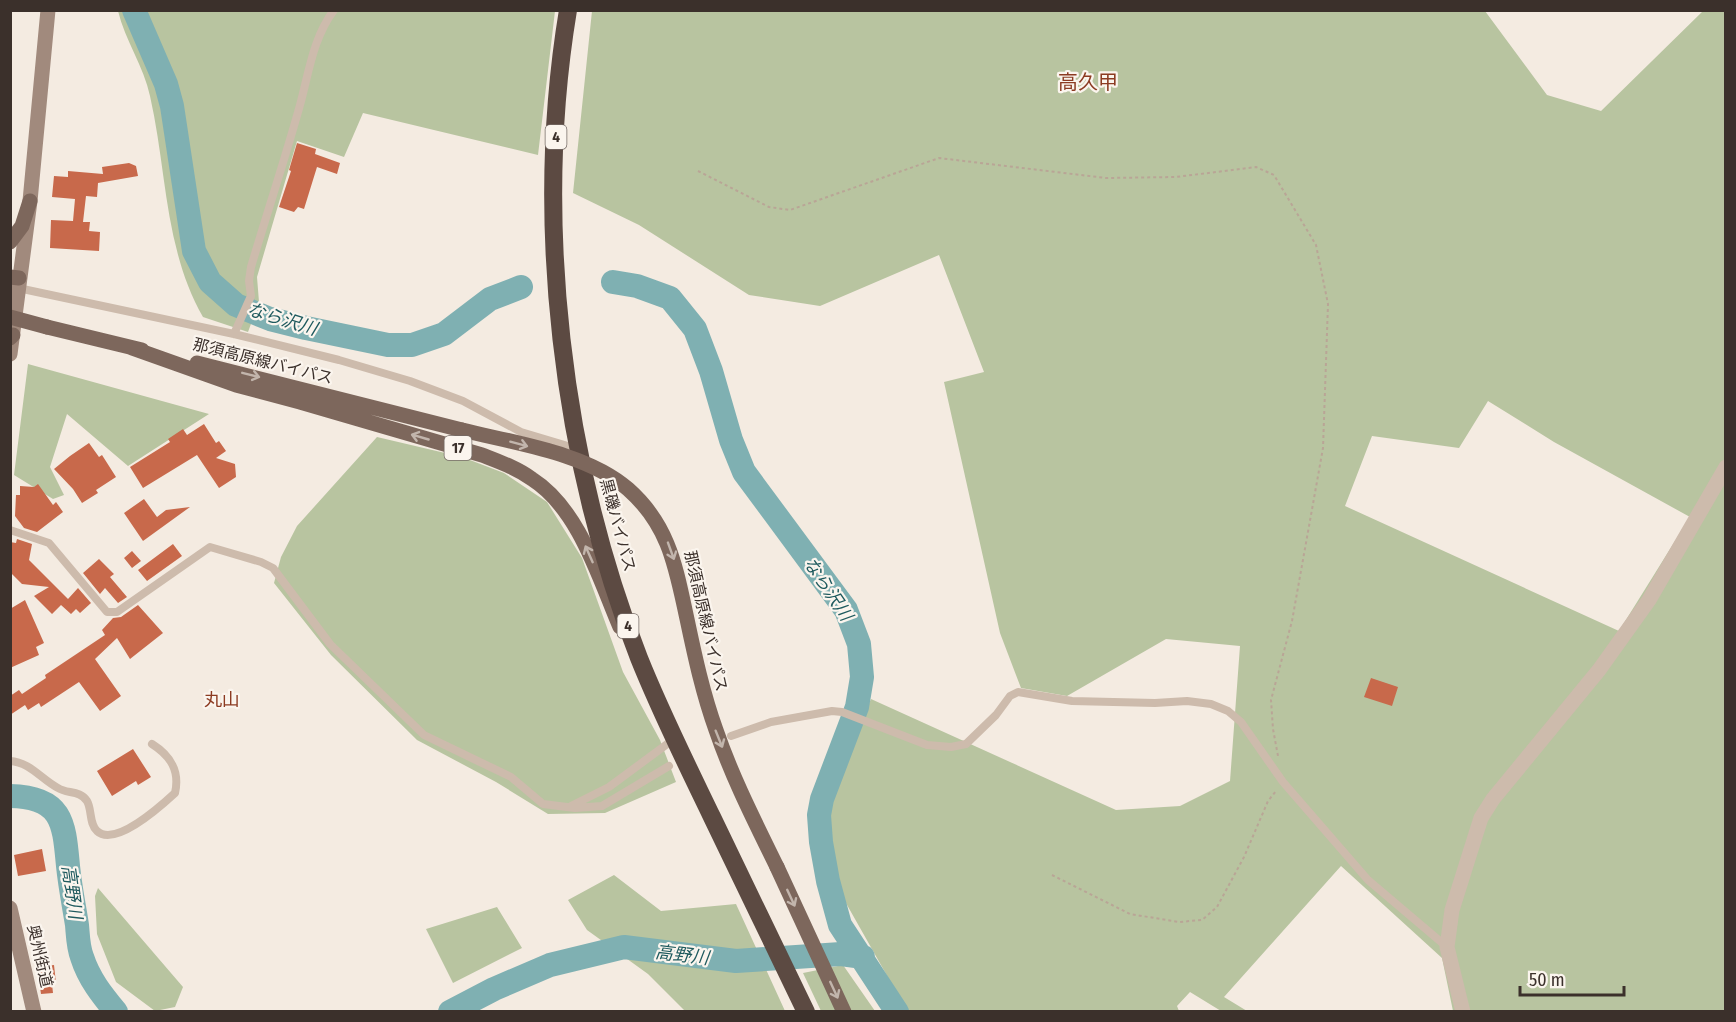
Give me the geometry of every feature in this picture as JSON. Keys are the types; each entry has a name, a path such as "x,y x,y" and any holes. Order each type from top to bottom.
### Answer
{"highway":[{"name":"黒磯バイパス","path":"568,10 559,82 554,170 556,265 565,368 579,449 594,515 610,573 640,659 658,702 806,1011"}],"main road":[{"path":"10,354 16,281 30,201 48,10"},
{"path":"10,242 22,226 30,201"},
{"name":"那須高原線バイパス","path":"10,318 246,374 549,452 592,467 612,477 628,490 645,507 670,546 697,666 716,730 741,793 844,1011"},
{"name":"那須高原線バイパス","path":"132,348 236,385 482,455 534,479 566,513 584,542 620,628 658,702"},
{"name":"奥州街道","path":"10,908 34,1011"}],"street":[{"path":"1463,1011 1447,947 1452,910 1481,818 1493,799 1599,670 1649,600 1725,467"}],"lane":[{"path":"234,334 251,296 249,281 251,267 301,104 317,39 333,10"},
{"path":"16,281 339,360 410,381 463,400 521,432 579,449"},
{"path":"10,530 49,543 107,612 117,612 210,547 261,562 273,568 330,644 424,735 511,777 543,804 568,807 602,806 669,766"},
{"path":"731,736 771,722 832,711 842,712 927,746 951,747 966,744 996,715 1010,696 1018,692 1072,701 1155,703 1187,701 1211,704 1228,711 1241,722 1283,782 1368,880 1447,947"},
{"path":"568,807 609,786 674,739"},
{"path":"10,761 20,761 57,788 82,795 87,802 94,828 103,835 114,835 153,814 176,793 177,775 164,751 152,744"}],"path":[{"path":"698,171 769,207 790,210 939,159 1106,178 1176,177 1256,167 1274,175 1317,245 1328,304 1323,448 1292,621 1271,700 1273,729 1283,782 1268,801 1244,857 1217,906 1203,920 1179,922 1130,914 1052,875"}],"green space":[{"path":"118,11 555,11 538,155 363,113 344,157 297,141 257,277 259,302 248,332 203,317 190,291 174,237 156,124 147,85"},
{"path":"592,11 1485,11 1547,95 1601,111 1703,11 1725,11 1725,1011 1453,1011 1442,958 1341,866 1224,997 1247,1011 1221,1011 1190,992 1177,1006 1179,1011 907,1011 838,889 829,818 840,772 871,699 1116,810 1180,806 1230,781 1240,646 1166,639 1067,696 1021,688 1000,633 944,382 984,372 939,255 820,306 749,295 639,225 573,193","holes":["1488,401 1554,442 1690,517 1619,631 1345,506 1372,436 1459,448"]},
{"path":"28,364 209,414 128,466 67,414 50,467 64,495 53,499 14,475"},
{"path":"377,437 462,457 504,473 547,502 582,558 623,672 660,740 676,782 605,813 548,814 496,782 417,740 331,655 274,583 281,557 297,526"},
{"path":"614,875 661,911 736,904 785,1011 685,1011 648,974 587,930 568,900"},
{"path":"98,888 183,987 175,1007 155,1011 116,982 97,934 95,896"},
{"path":"497,907 522,948 453,983 426,929"},
{"path":"843,965 875,1011 821,1011 803,973"}],"building":[{"path":"297,143 316,149 315,154 340,163 337,174 317,167 304,209 298,207 294,212 279,207 291,171 289,170"},
{"path":"129,163 136,166 138,176 98,183 97,197 86,196 83,222 90,222 89,231 100,232 99,251 50,248 51,220 73,221 75,199 52,197 54,176 68,177 68,171 103,174 102,167"},
{"path":"204,424 216,443 219,441 226,451 216,458 235,464 236,477 219,488 197,455 143,488 130,467 170,442 168,439 183,429 187,435"},
{"path":"89,443 99,457 102,455 116,477 96,490 98,493 82,503 73,489 54,469"},
{"path":"38,484 53,505 56,502 63,512 37,532 24,528 15,516 16,495 20,495 20,486 34,487"},
{"path":"144,499 157,517 166,510 190,507 143,541 124,513"},
{"path":"17,539 32,544 29,560 68,599 78,588 91,603 80,613 76,609 71,614 61,605 52,614 34,596 49,587 22,584 10,572 10,542 16,543"},
{"path":"173,544 182,556 147,581 138,570"},
{"path":"132,551 141,561 132,568 124,558"},
{"path":"99,559 114,574 110,577 127,597 118,603 105,588 100,594 83,573"},
{"path":"25,600 44,643 36,647 39,655 10,668 10,609"},
{"path":"138,605 163,633 130,659 117,638 95,659 121,696 100,711 79,682 41,707 39,703 28,710 25,705 10,715 10,696 19,690 22,694 46,678 45,675 105,635 102,630 113,618 121,617"},
{"path":"1371,678 1398,687 1392,706 1364,697"},
{"path":"133,749 151,777 138,785 136,781 112,796 97,771"},
{"path":"42,849 46,871 18,876 14,855"},
{"path":"54,965 56,983 52,984 53,993 41,994 37,967"}],"waterway":[{"name":"なら沢川","path":"134,10 166,84 172,106 194,251 210,282 236,305 270,319 306,328 388,345 412,345 444,334 490,299 521,287"},
{"name":"なら沢川","path":"613,282 637,286 670,298 695,329 711,371 731,440 744,472 846,610 859,644 862,677 857,707 822,799 819,815 821,842 828,881 840,925 897,1012"},
{"name":"高野川","path":"10,796 41,801 51,807 62,825 81,953 92,980 116,1012"},
{"name":"高野川","path":"450,1012 494,989 550,965 624,947 736,961 841,954 863,957"}],"district":[{"name":"高久甲","path":"1088,82"},
{"name":"丸山","path":"222,700"}]}
